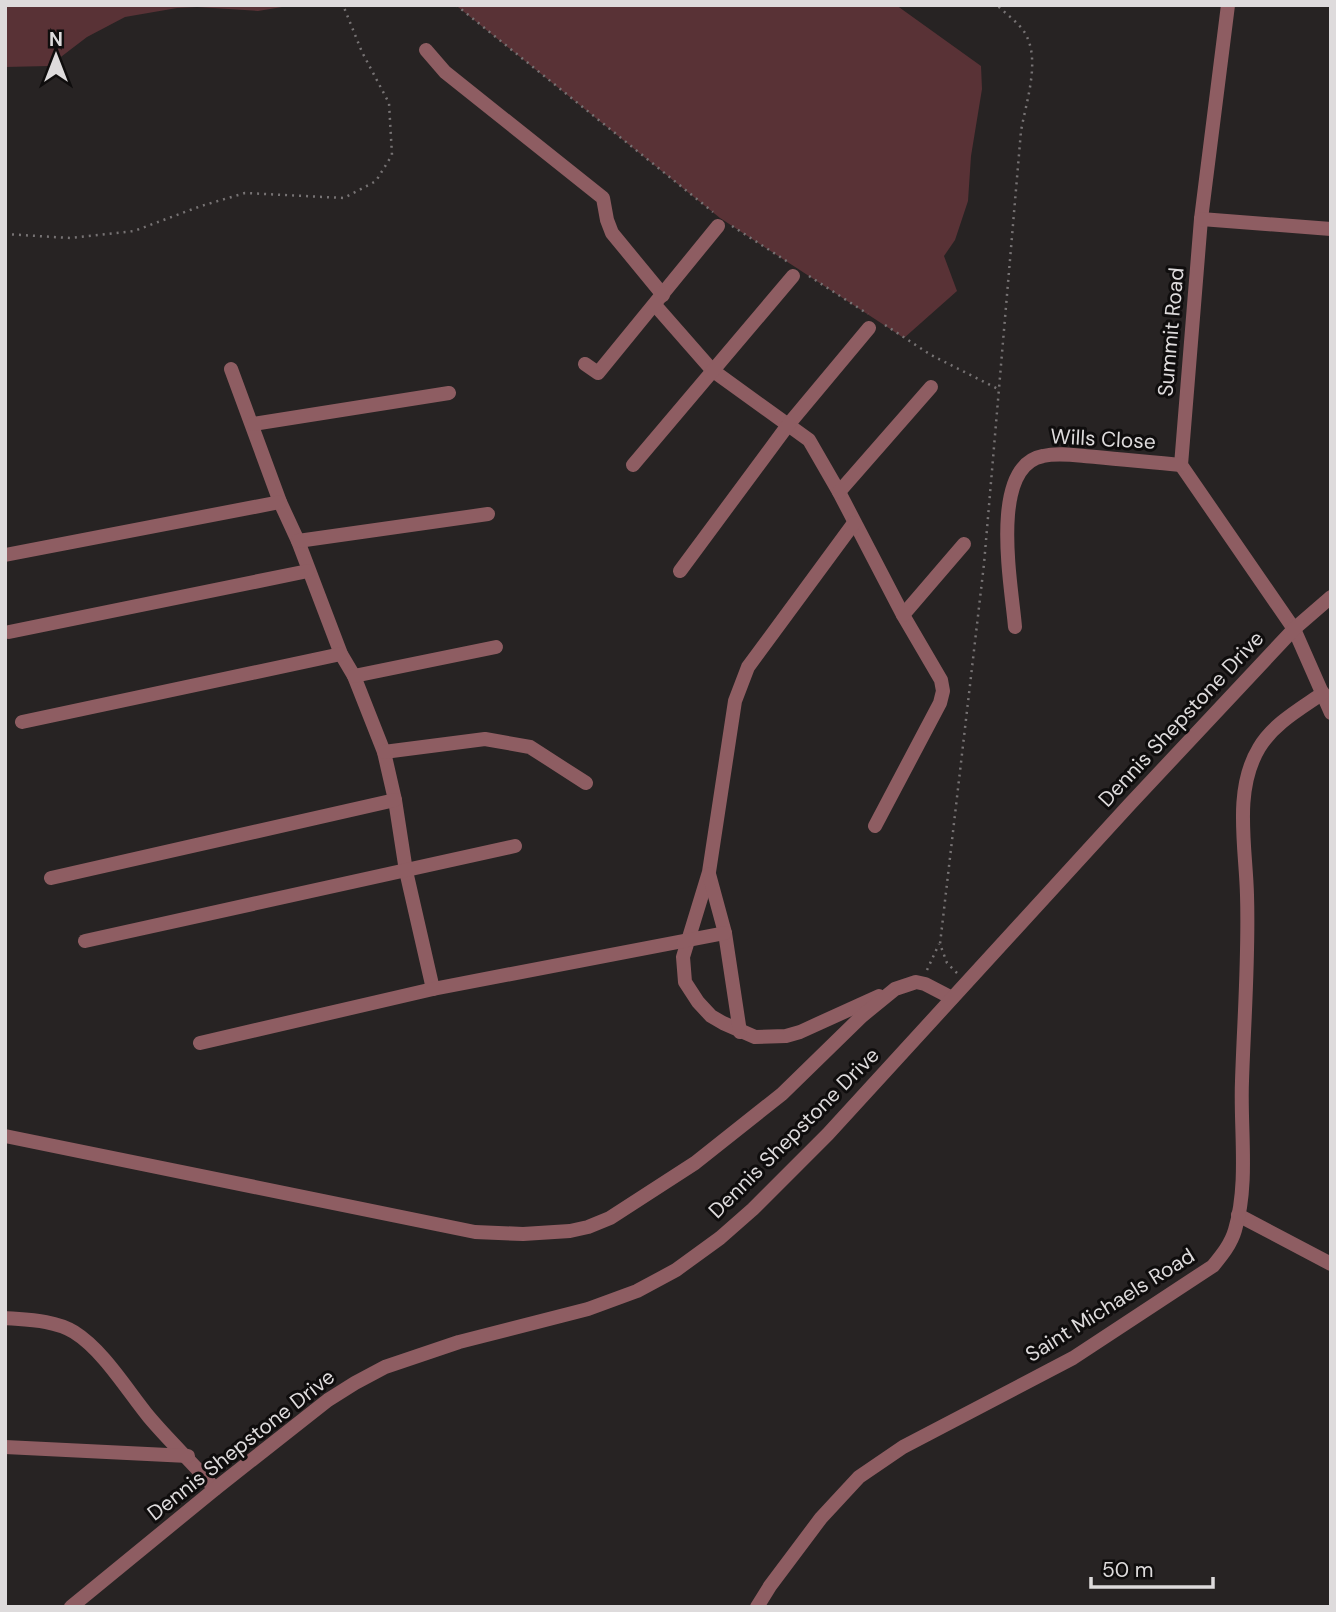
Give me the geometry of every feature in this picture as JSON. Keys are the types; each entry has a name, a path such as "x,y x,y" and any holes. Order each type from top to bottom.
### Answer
{"street":[{"name":"Summit Road","path":"1181,465 1201,219 1228,5"},
{"path":"426,50 445,72 603,198 612,233 712,370 809,440 941,680 943,691 940,703 876,826"},
{"path":"1201,219 1331,229"},
{"path":"585,365 598,373 723,223"},
{"path":"633,465 796,273"},
{"path":"680,571 788,425 869,328"},
{"path":"231,369 279,502 298,541 341,654 354,676 384,752 406,871 433,989"},
{"path":"839,492 931,387"},
{"path":"253,424 449,393"},
{"name":"Wills Close","path":"1015,627 1008,520 1010,493 1016,475 1030,460 1063,454 1181,465"},
{"path":"1181,465 1294,629 1331,713"},
{"path":"5,555 279,502"},
{"path":"298,541 488,514"},
{"path":"854,523 748,667 736,701 709,872 683,957 685,982 711,1016 755,1037 786,1036 916,982 933,986 952,998"},
{"path":"903,615 964,544"},
{"path":"9,632 308,572"},
{"name":"Dennis Shepstone Drive","path":"71,1607 328,1400 385,1367 459,1342 588,1308 637,1291 676,1270 720,1238 828,1135 1294,629 1331,597"},
{"path":"354,676 496,647"},
{"path":"22,722 341,654"},
{"name":"Saint Michaels Road","path":"757,1607 821,1518 859,1477 903,1447 1073,1358 1213,1266 1228,1247 1238,1215 1248,965 1243,832 1245,793 1258,749 1273,729 1323,693"},
{"path":"384,752 485,739 530,747 586,783"},
{"path":"51,878 395,800"},
{"path":"85,941 515,846"},
{"path":"709,872 724,933 740,1032"},
{"path":"200,1043 433,989 724,933"},
{"path":"5,1136 475,1232 523,1234 570,1231 610,1218 695,1163 782,1094 862,1016 895,989"},
{"path":"1238,1215 1331,1264"},
{"path":"5,1318 55,1324 76,1333 92,1346 151,1419 188,1456 215,1489"},
{"path":"5,1447 188,1456"}],"path":[{"path":"5,234 70,238 134,231 245,193 344,198 376,181 392,155 389,103 362,52 343,5"},
{"path":"456,5 723,223 788,262"},
{"path":"916,982 926,972 940,944 984,564 1018,164 1031,74 1031,49 1024,32 997,5"},
{"path":"796,273 931,355 1000,390"},
{"path":"940,944 947,963 968,982"}],"shaded area":[{"path":"5,5 294,5 258,11 177,8 125,17 87,37 49,66 5,67"},
{"path":"896,5 981,66 982,89 971,156 968,201 955,240 944,256 957,291 904,338 720,218 458,7"}]}
